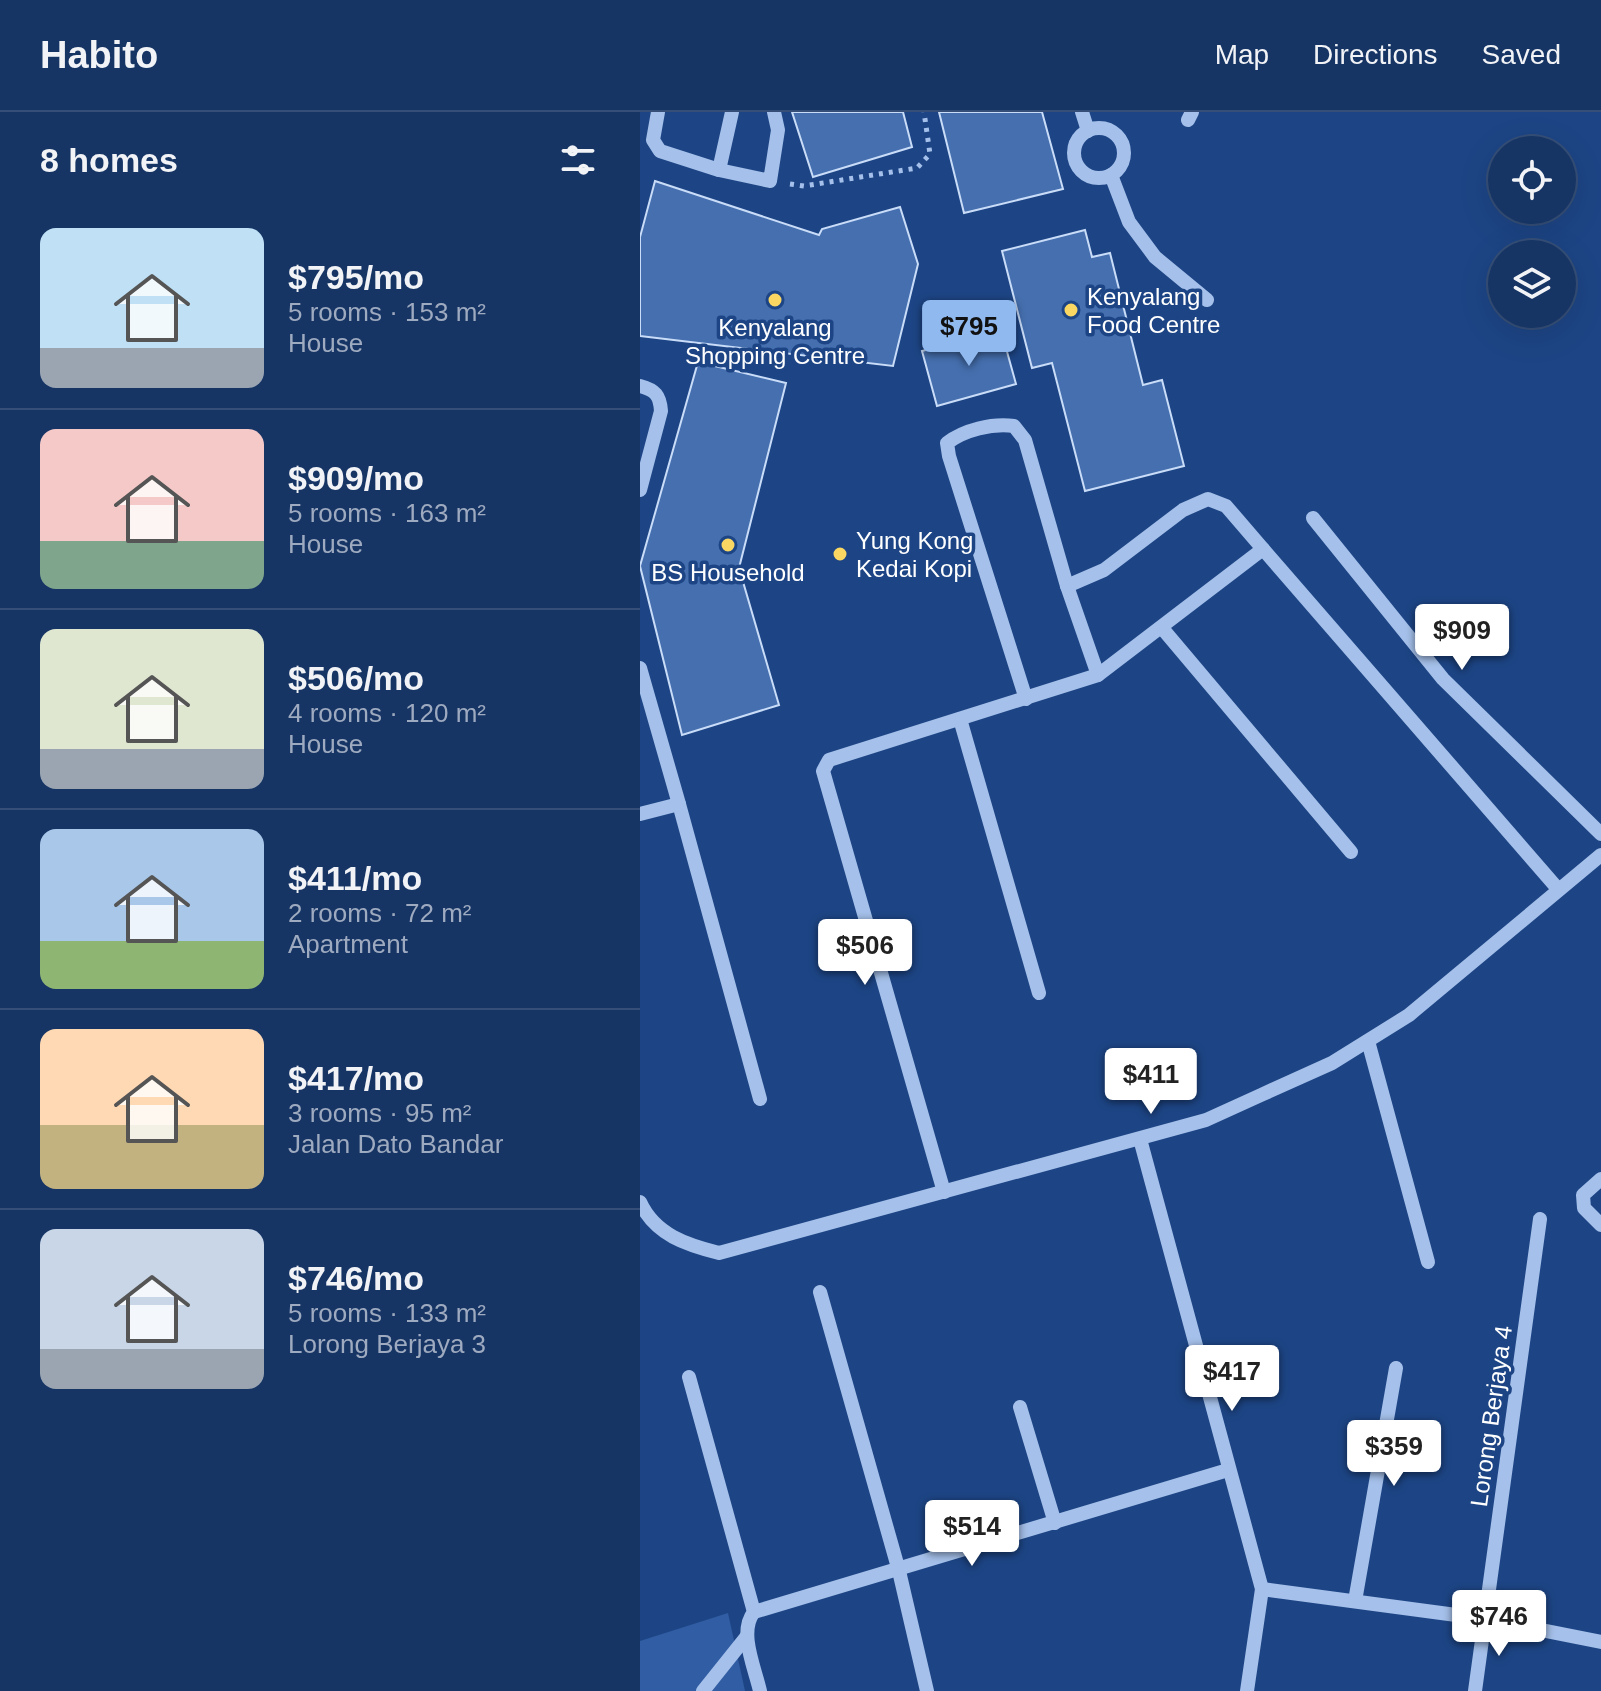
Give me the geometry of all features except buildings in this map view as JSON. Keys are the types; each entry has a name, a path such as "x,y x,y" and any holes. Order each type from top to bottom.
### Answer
{"street":[{"path":"658,112 653,140 660,151 719,170 770,181 778,130 774,112"},
{"path":"719,170 732,112"},
{"path":"1082,112 1088,131"},
{"path":"1106,129 1121,141 1124,151 1122,160 1111,175 1092,177 1077,164 1075,145 1088,131 1106,129"},
{"path":"1111,175 1129,222 1155,257 1207,300"},
{"path":"640,386 653,390 660,398 661,411 640,490"},
{"path":"1026,699 949,456 947,443 958,435 1001,424 1014,426 1025,440 1067,586 1098,675"},
{"path":"1067,586 1104,570 1183,510 1208,499 1226,506 1558,889"},
{"path":"1313,518 1443,679 1601,834"},
{"path":"944,1192 823,771 829,760 842,755 1098,675 1263,549"},
{"path":"1162,628 1351,852"},
{"path":"640,668 760,1099"},
{"path":"960,719 1039,993"},
{"path":"640,814 679,804"},
{"path":"640,1202 661,1230 685,1245 719,1253 1206,1120 1332,1063 1409,1015 1601,855"},
{"path":"1368,1041 1428,1262"},
{"path":"1140,1139 1262,1589 1247,1691"},
{"path":"1598,1218 1584,1208 1583,1195 1601,1179"},
{"name":"Lorong Berjaya 4","path":"1475,1691 1540,1219"},
{"path":"820,1292 899,1571 927,1691"},
{"path":"1355,1601 1396,1368"},
{"path":"689,1377 754,1612"},
{"path":"1020,1407 1055,1523"},
{"path":"760,1691 747,1636 747,1622 754,1612 1228,1470"},
{"path":"1262,1589 1486,1619 1601,1642"},
{"path":"703,1691 747,1636"}],"path":[{"path":"770,181 804,186 917,168 930,154 924,112"}],"shaded area":[{"path":"728,1613 745,1691 640,1691 640,1641"}],"place":[{"name":"Kenyalang Shopping Centre","path":"775,300"},
{"name":"Kenyalang Food Centre","path":"1071,310"},
{"name":"BS Household","path":"728,545"},
{"name":"Yung Kong Kedai Kopi","path":"840,554"}]}
